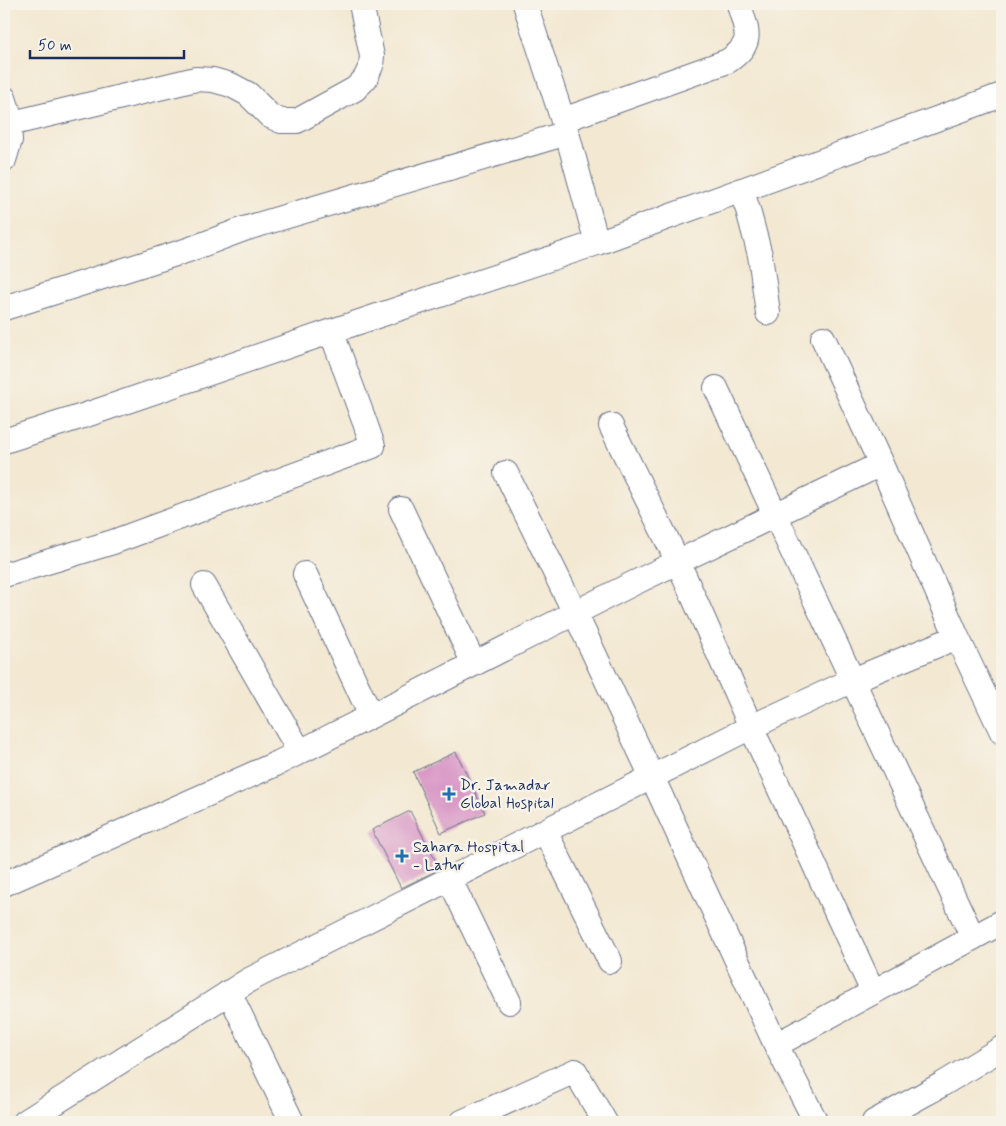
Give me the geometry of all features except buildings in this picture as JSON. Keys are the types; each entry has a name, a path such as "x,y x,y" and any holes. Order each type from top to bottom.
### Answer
{"street":[{"path":"9,124 196,79 214,80 231,85 248,94 270,116 281,121 298,121 355,89 365,79 371,66 372,56 361,4"},
{"path":"525,4 565,126 597,243"},
{"path":"4,308 188,250 244,229 565,126 728,61 738,54 745,45 748,36 739,4"},
{"path":"4,441 86,416 331,331 597,243 1002,95"},
{"path":"4,98 8,110 10,140 4,160"},
{"path":"741,190 760,255 768,312"},
{"path":"4,575 113,542 373,446 331,331"},
{"path":"823,338 882,464 957,638 1002,732"},
{"path":"716,388 973,938"},
{"path":"611,426 678,562 751,727 873,992"},
{"path":"4,884 278,763 678,562 882,464"},
{"path":"506,473 575,613 776,1046 816,1122"},
{"path":"401,509 474,664"},
{"path":"305,574 371,716"},
{"path":"204,585 300,752"},
{"path":"25,1122 248,980 751,727 853,680 957,638"},
{"path":"545,830 610,961"},
{"path":"449,878 509,1002"},
{"path":"776,1046 1002,922"},
{"path":"229,992 292,1122"},
{"path":"874,1122 941,1086 1002,1048"},
{"path":"462,1122 575,1071 605,1122"}],"place":[{"name":"Dr. Jamadar Global Hospital","path":"449,794"},
{"name":"Sahara Hospital - Latur","path":"402,856"}]}
